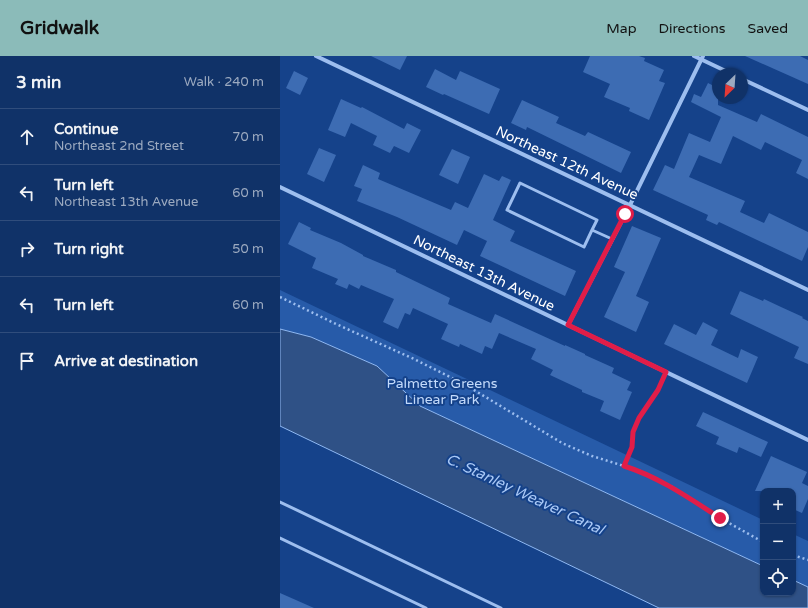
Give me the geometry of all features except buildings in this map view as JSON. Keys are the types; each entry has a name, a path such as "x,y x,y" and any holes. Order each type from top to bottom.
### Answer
{"street":[{"name":"Northeast 12th Avenue","path":"316,56 808,290"},
{"path":"694,56 702,58 721,68"},
{"path":"568,325 630,205 702,58"},
{"path":"748,82 808,110"},
{"name":"Northeast 13th Avenue","path":"280,187 808,440"}],"lane":[{"path":"520,183 597,220 592,230 584,247 507,210 520,183"},
{"path":"592,230 612,239"},
{"path":"280,502 501,608"},
{"path":"280,538 426,608"}],"path":[{"path":"280,296 336,324 414,359 457,381 562,443 592,456 640,471 674,488 720,518 760,540"},
{"path":"624,466 632,447 633,432 639,418 658,390 666,372"},
{"path":"796,556 808,560"}],"green space":[{"name":"Palmetto Greens Linear Park","path":"280,290 760,519 760,565 420,406 377,366 311,337 280,329"},
{"path":"796,535 808,541 808,587 796,581"}],"water":[{"name":"C. Stanley Weaver Canal","path":"280,329 311,337 377,366 420,406 760,565 760,596 796,596 796,581 808,587 808,608 659,608 280,426"}],"route":[{"path":"625,214 568,325 666,372 658,390 639,418 633,432 632,447 624,466 640,471 674,488 720,518"}]}
